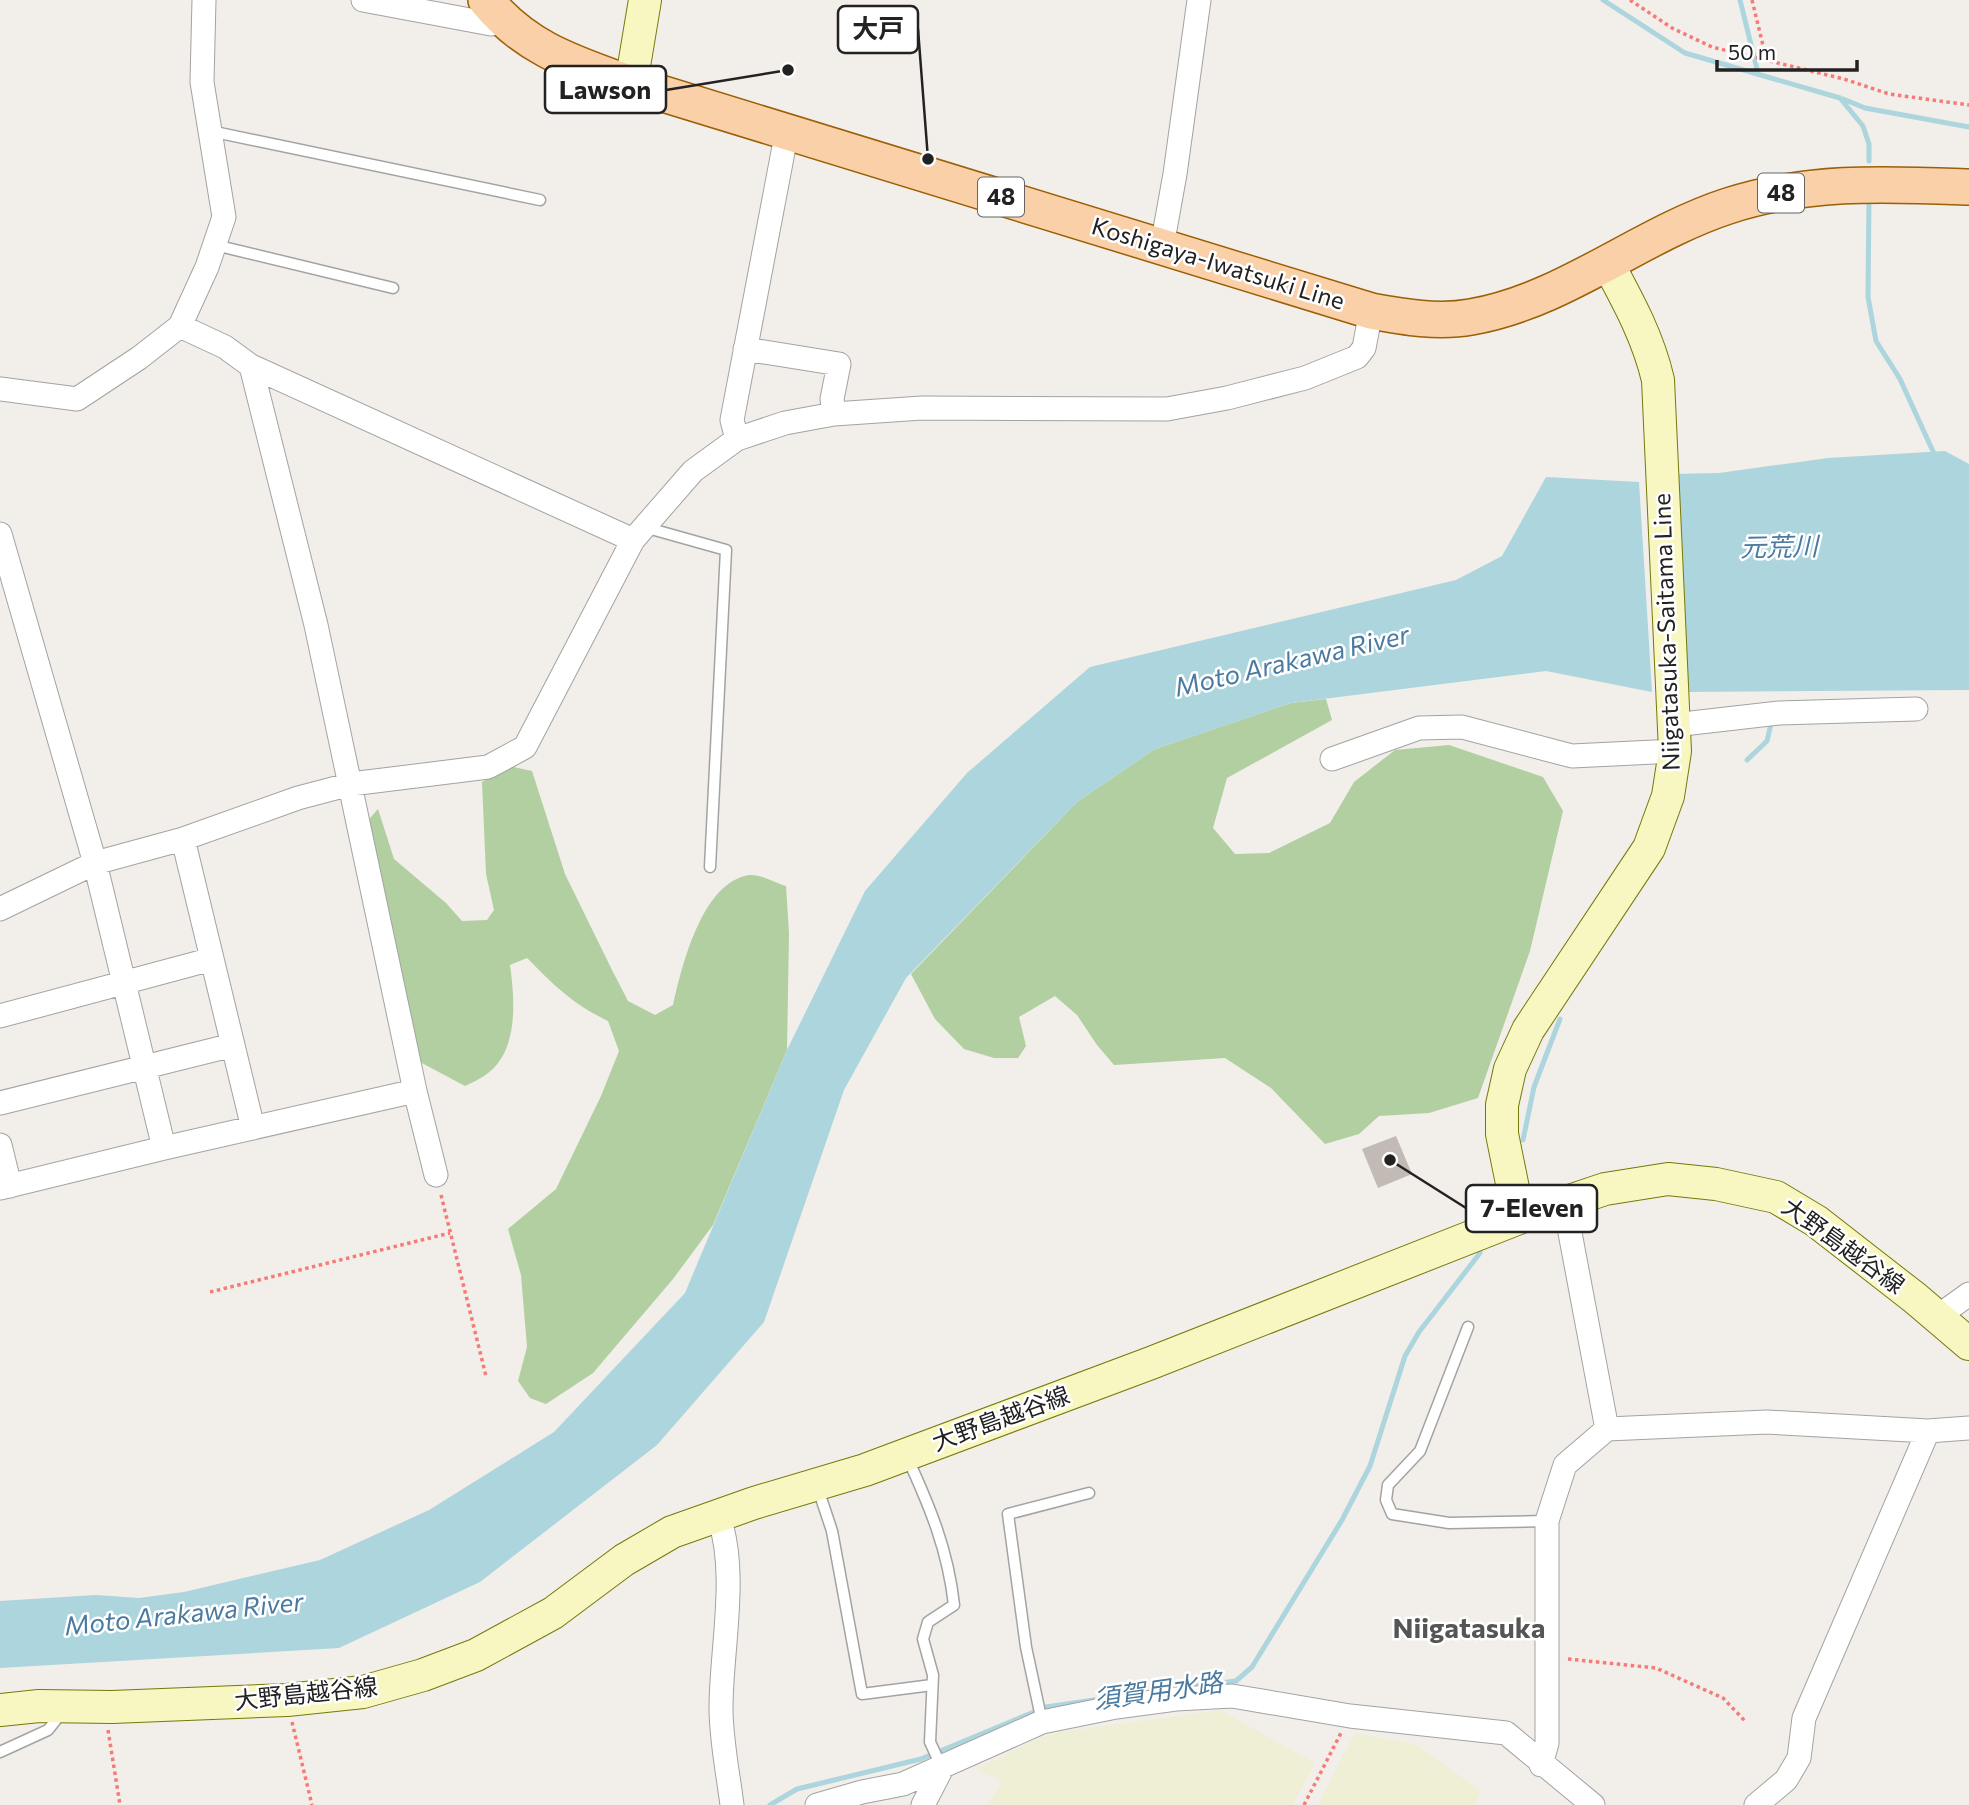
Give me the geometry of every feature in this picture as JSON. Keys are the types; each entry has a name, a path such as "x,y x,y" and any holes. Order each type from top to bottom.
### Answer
{"main road":[{"path":"631,84 645,0"},
{"name":"Koshigaya-Iwatsuki Line","path":"494,10 527,39 556,55 631,84 1371,311 1404,317 1468,318 1502,310 1538,297 1680,225 1716,211 1776,194 1822,186 1873,183 1969,187"},
{"name":"Niigatasuka-Saitama Line","path":"1519,1218 1502,1134 1502,1105 1510,1069 1528,1030 1649,848 1661,822 1668,796 1674,729 1658,380 1652,354 1641,327 1607,262"},
{"name":"大野島越谷線","path":"0,1710 39,1706 105,1707 287,1700 363,1692 423,1675 476,1655 553,1613 624,1560 672,1532 906,1455 1164,1358 1519,1218 1605,1189 1668,1179 1716,1184 1776,1197 1816,1221 1969,1344"}],"street":[{"path":"0,389 77,399 139,358 180,326 207,267 224,217 202,82 204,0"},
{"path":"363,0 491,24 494,10"},
{"path":"1162,246 1175,174 1199,0"},
{"path":"737,439 732,420 787,131"},
{"path":"0,909 95,863 183,839 298,799 351,784 488,767 525,747 639,533 693,471 737,439 785,423 834,414 922,408 1167,409 1227,398 1305,378 1356,357 1364,348 1371,311"},
{"path":"180,326 225,347 251,366 639,533"},
{"path":"745,349 839,364 832,400 834,414"},
{"path":"251,366 316,625 415,1091 436,1175"},
{"path":"0,534 95,863 164,1148"},
{"path":"1332,759 1419,728 1462,727 1572,756 1674,729 1779,713 1916,709"},
{"path":"183,839 253,1128"},
{"path":"0,1016 212,959"},
{"path":"0,1102 233,1045"},
{"path":"0,1145 5,1187 415,1091"},
{"path":"1564,1201 1607,1429"},
{"path":"1937,1317 1969,1294"},
{"path":"1541,1765 1548,1743 1547,1521 1565,1465 1607,1429 1767,1422 1928,1431 1969,1428"},
{"path":"1756,1805 1786,1780 1799,1758 1804,1717 1928,1431"},
{"path":"718,1515 726,1535 727,1616 721,1710 732,1805"},
{"path":"817,1805 903,1784 1040,1712 1232,1696 1350,1716 1506,1733 1541,1765 1593,1805"},
{"path":"923,1805 940,1763"}],"lane":[{"path":"210,131 540,200"},
{"path":"215,245 393,288"},
{"path":"639,533 726,550 710,867"},
{"path":"1468,1327 1420,1451 1388,1485 1386,1500 1392,1514 1449,1523 1547,1521"},
{"path":"906,1455 934,1516 951,1574 954,1605 928,1622 923,1639 933,1675 930,1742 940,1763"},
{"path":"816,1484 832,1531 862,1694 932,1685"},
{"path":"1040,1712 1026,1647 1008,1514 1090,1493"},
{"path":"0,1752 48,1730 67,1706"}],"path":[{"path":"1630,0 1672,28 1712,47 1844,79 1889,94 1969,105"},
{"path":"1752,0 1767,62"},
{"path":"436,1175 486,1376"},
{"path":"210,1292 450,1233"},
{"path":"1548,1657 1656,1668 1723,1698 1745,1721"},
{"path":"287,1700 312,1805"},
{"path":"105,1707 120,1805"},
{"path":"1304,1805 1350,1716"}],"green space":[{"path":"1326,699 1332,720 1227,778 1213,828 1235,854 1269,853 1330,823 1354,782 1395,750 1449,745 1543,777 1563,811 1530,951 1478,1098 1429,1113 1379,1116 1359,1134 1325,1144 1271,1088 1225,1058 1114,1065 1077,1015 1055,996 1019,1017 1026,1046 1018,1058 994,1058 964,1049 935,1019 911,974 1077,802 1155,749 1291,703"},
{"path":"509,766 532,771 565,874 628,1001 655,1015 673,1005 682,969 697,928 719,892 733,881 754,875 786,886 789,933 787,1050 713,1225 673,1279 593,1373 546,1404 530,1398 518,1381 527,1347 521,1275 508,1229 556,1189 601,1096 619,1051 608,1021 573,1001 527,958 510,965 512,1026 504,1054 495,1066 484,1076 465,1086 420,1062 365,824 378,809 394,859 446,903 462,921 487,920 494,910 486,874 482,782"},
{"path":"1220,1710 1315,1763 1293,1805 988,1805 1002,1781 976,1769 1048,1734"},
{"path":"1355,1733 1415,1744 1481,1791 1475,1805 1318,1805"}],"water":[{"name":"元荒川","path":"1945,451 1969,464 1969,690 1685,692 1671,474 1719,473 1828,458"},
{"name":"Moto Arakawa River","path":"1546,477 1639,482 1652,692 1546,671 1291,703 1155,749 1077,802 906,978 844,1090 764,1322 657,1445 480,1582 339,1648 0,1668 0,1601 96,1595 139,1598 184,1592 320,1560 429,1510 554,1432 685,1293 787,1050 865,891 967,773 1090,667 1456,580 1502,556"}],"building":[{"path":"1396,1136 1412,1174 1378,1188 1362,1149"}],"waterway":[{"path":"1603,0 1685,53 1840,98 1863,126 1869,144 1869,161"},
{"path":"1740,0 1758,73"},
{"path":"1843,99 1865,108 1969,127"},
{"path":"1869,196 1868,297 1876,341 1900,379 1936,458"},
{"name":"須賀用水路","path":"1747,760 1767,741 1771,724"},
{"name":"須賀用水路","path":"1523,1140 1534,1087 1560,1019"},
{"name":"須賀用水路","path":"1177,1688 1236,1681 1252,1667 1342,1520 1370,1466 1405,1356 1419,1332 1480,1253"},
{"name":"須賀用水路","path":"770,1805 797,1789 921,1759 1046,1707 1101,1699"}],"place":[{"name":"Lawson","path":"788,70"},
{"name":"大戸","path":"928,159"},
{"name":"7-Eleven","path":"1390,1160"}],"district":[{"name":"Niigatasuka","path":"1469,1628"}]}
